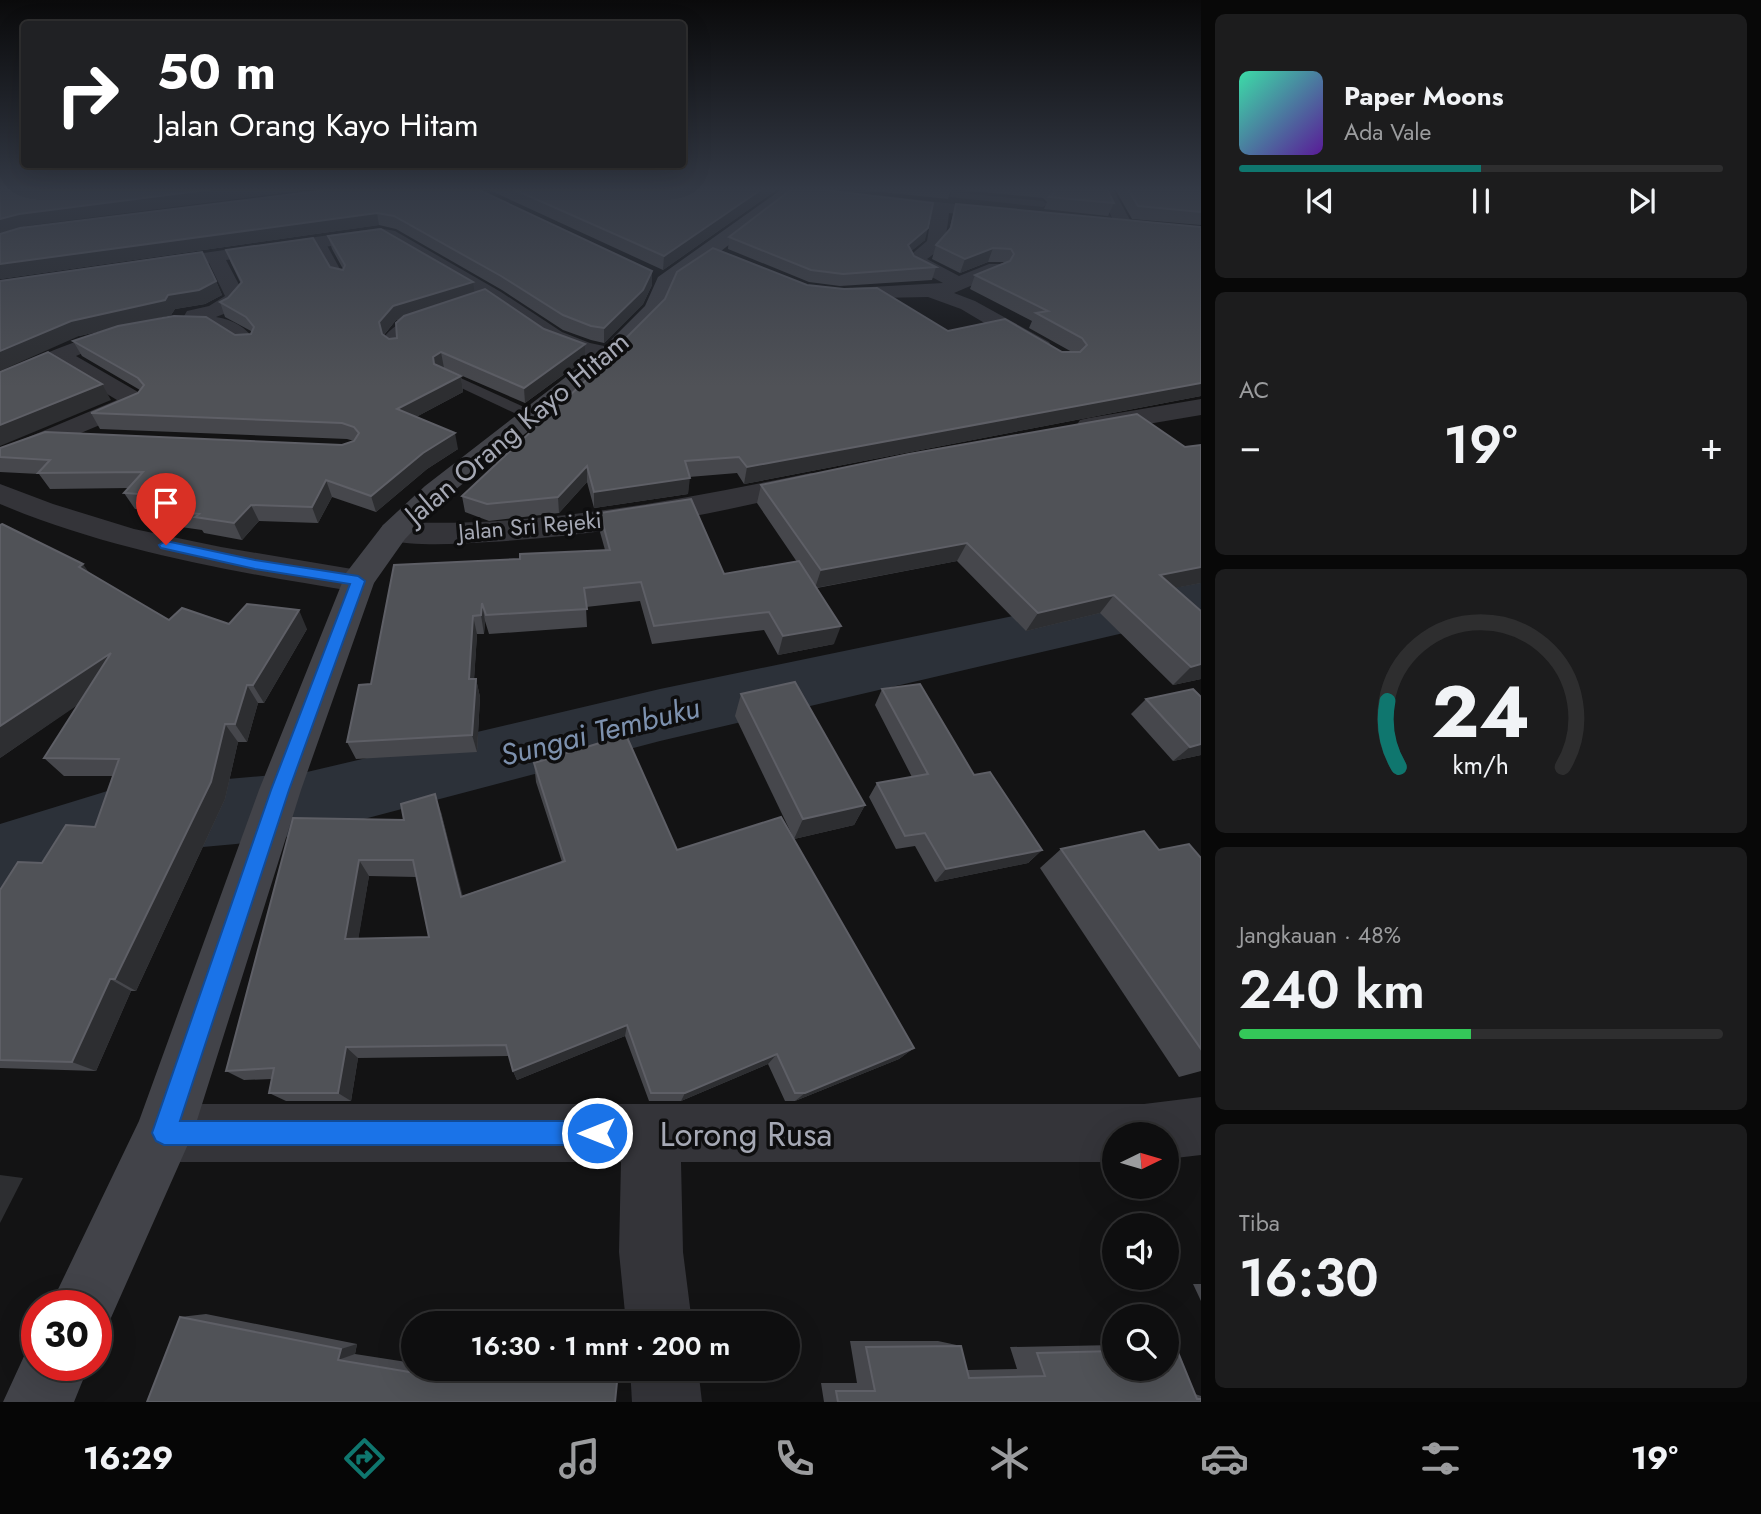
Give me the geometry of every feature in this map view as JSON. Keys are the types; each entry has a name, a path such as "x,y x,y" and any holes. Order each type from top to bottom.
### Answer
{"main road":[{"name":"Jalan Orang Kayo Hitam","path":"90,1290 164,1133 273,811 358,581 394,533 435,492 610,354 654,308 659,279 704,254"},
{"path":"38,1402 48,1381"}],"street":[{"path":"135,268 225,254"},
{"path":"419,254 486,298 554,337 584,349 610,354"},
{"path":"717,254 730,261"},
{"path":"923,254 916,258 918,262 961,285"},
{"path":"175,318 219,311 230,304 234,296 215,256"},
{"path":"814,292 840,295 931,291 961,285 996,268"},
{"path":"931,291 968,306 1064,360"},
{"path":"0,383 86,343 121,334 205,322 225,326 238,333 246,342"},
{"path":"0,459 136,401 60,356"},
{"path":"1067,431 1201,407"},
{"path":"52,437 106,439"},
{"name":"Jalan Sri Rejeki","path":"394,533 467,535 539,529 686,508 835,477"},
{"path":"0,494 47,515 143,541 255,564 358,581"},
{"name":"Lorong Rusa","path":"164,1133 1144,1133 1201,1126"},
{"path":"651,1133 651,1252 658,1311"},
{"path":"665,1381 667,1402"}],"lane":[{"path":"327,254 341,279"},
{"path":"394,348 391,336 402,325 440,313"},
{"path":"443,374 530,415"}],"building":[{"path":"0,254 71,254 0,264"},
{"path":"185,254 203,254 216,281 199,290 168,295 165,300 71,321 0,351 0,281"},
{"path":"228,254 323,254 330,267 343,270 345,265 339,254 425,254 473,282 393,306 379,322 382,334 389,339 397,338 396,323 404,316 485,289 544,329 585,344 524,388 441,352 433,357 434,364 461,376 397,409 455,433 423,453 371,496 326,480 312,507 251,505 234,523 195,517 199,514 157,509 170,496 124,493 143,472 38,473 50,460 0,457 0,448 45,432 342,445 354,441 359,433 354,427 342,423 91,413 138,393 144,385 138,378 73,341 118,326 174,316 206,317 235,335 251,334 254,327 246,317 220,302 228,298 242,282"},
{"path":"463,254 617,254 652,271 643,290 604,328 563,315"},
{"path":"703,254 729,254 807,285 844,289 877,288 948,331 1005,319 1062,352 1080,352 1087,345 1082,338 1036,313 1048,311 975,275 1010,261 1014,254 1201,254 1201,383 747,467 739,457 685,461 690,478 594,492 587,466 558,497 487,504 462,496 614,354 612,352 665,299 677,272"},
{"path":"772,254 913,254 936,267 843,274 811,270"},
{"path":"956,254 977,254 965,259"},
{"path":"48,352 102,384 0,425 0,372"},
{"path":"1137,414 1185,447 1201,445 1201,567 1160,575 1201,611 1201,664 1191,667 1114,595 1038,613 967,543 821,570 761,485 909,454"},
{"path":"691,499 724,574 799,561 841,626 783,636 769,612 654,626 641,582 584,588 587,609 486,615 482,603 481,615 473,616 469,679 476,679 472,735 347,742 359,685 371,684 394,565 520,559 520,554 610,550 600,513"},
{"path":"2,524 83,564 79,567 169,620 182,608 229,624 247,604 299,610 253,685 247,685 235,724 225,724 211,782 115,979 110,979 72,1062 0,1060 0,890 18,862 42,863 66,825 95,827 119,759 44,758 111,653 0,726"},
{"path":"795,682 865,805 803,819 741,694"},
{"path":"920,684 974,775 990,772 1042,850 946,869 925,833 905,836 877,783 928,774 882,689"},
{"path":"1193,689 1201,697 1201,744 1190,747 1146,699"},
{"path":"626,735 677,850 781,817 914,1048 805,1093 795,1093 777,1054 685,1093 651,1093 627,1025 513,1071 506,1045 346,1047 338,1093 269,1093 274,1068 226,1071 293,818 404,820 401,804 435,794 461,897 565,861 534,763","holes":["359,860 413,860 429,937 345,939"]},
{"path":"1144,831 1159,850 1189,844 1201,858 1201,1049 1061,849"},
{"path":"180,1317 341,1349 338,1360 401,1371 401,1381 617,1382 615,1402 147,1402"},
{"path":"961,1346 969,1378 1045,1376 1037,1353 1102,1351 1102,1381 1179,1381 1179,1355 1197,1399 1201,1399 1201,1402 838,1402 836,1391 875,1391 866,1347"}],"waterway":[{"name":"Sungai Tembuku","path":"0,862 26,849 114,822 307,803 660,715 1201,596"}],"route":[{"path":"166,545 255,564 358,581 280,790 164,1133 597,1133"}]}
